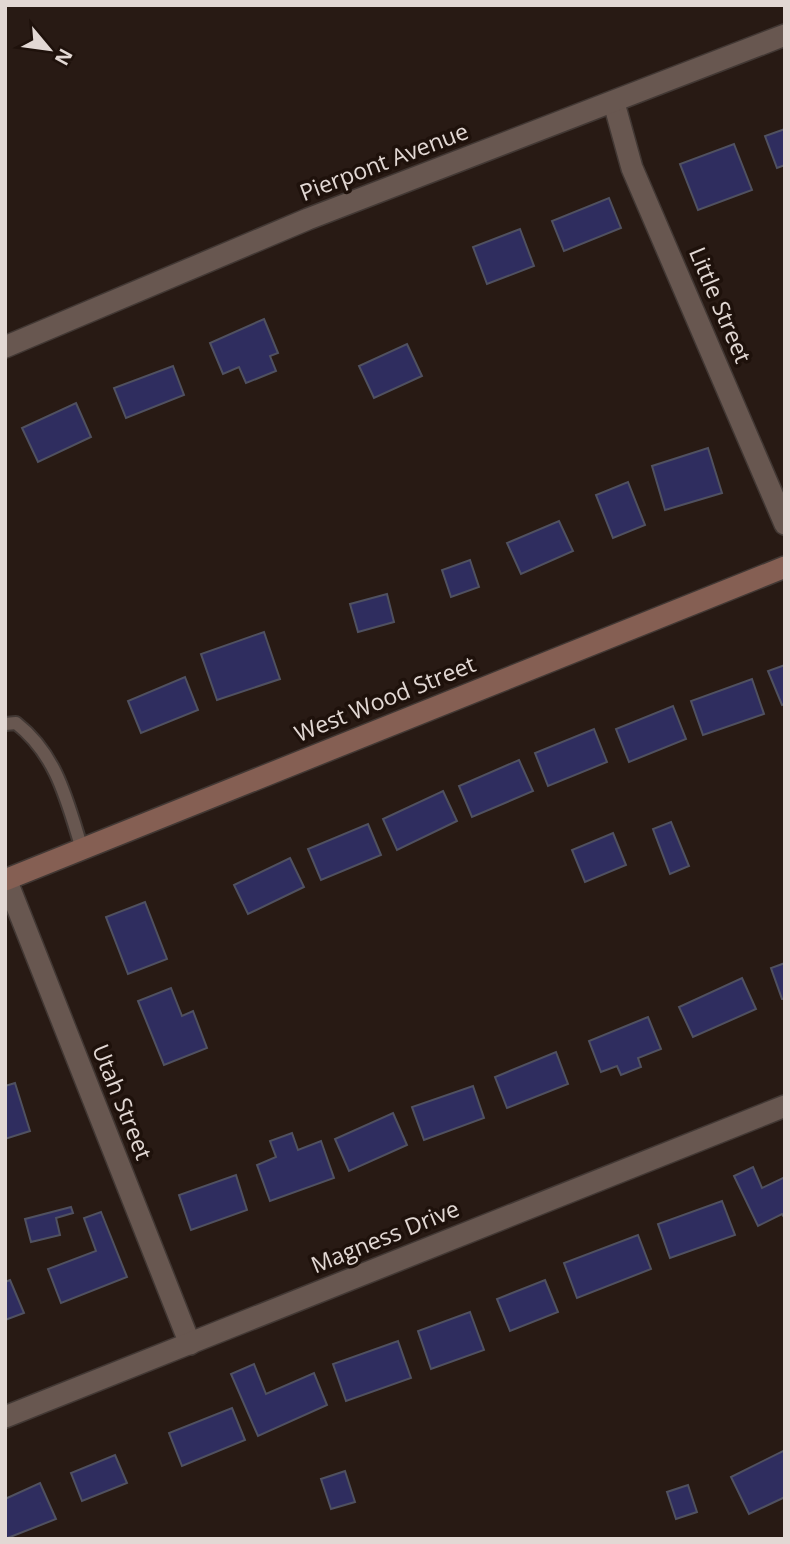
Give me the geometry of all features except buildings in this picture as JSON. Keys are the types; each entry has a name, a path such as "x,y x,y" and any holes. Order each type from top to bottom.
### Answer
{"street":[{"name":"Pierpont Avenue","path":"5,346 308,219 785,35"},
{"name":"Little Street","path":"614,103 632,168 785,524"},
{"name":"West Wood Street","path":"6,879 785,567"},
{"name":"Utah Street","path":"6,879 190,1344"},
{"name":"Magness Drive","path":"5,1416 785,1106"}],"lane":[{"path":"5,724 16,723 36,740 60,781 82,849"}]}
